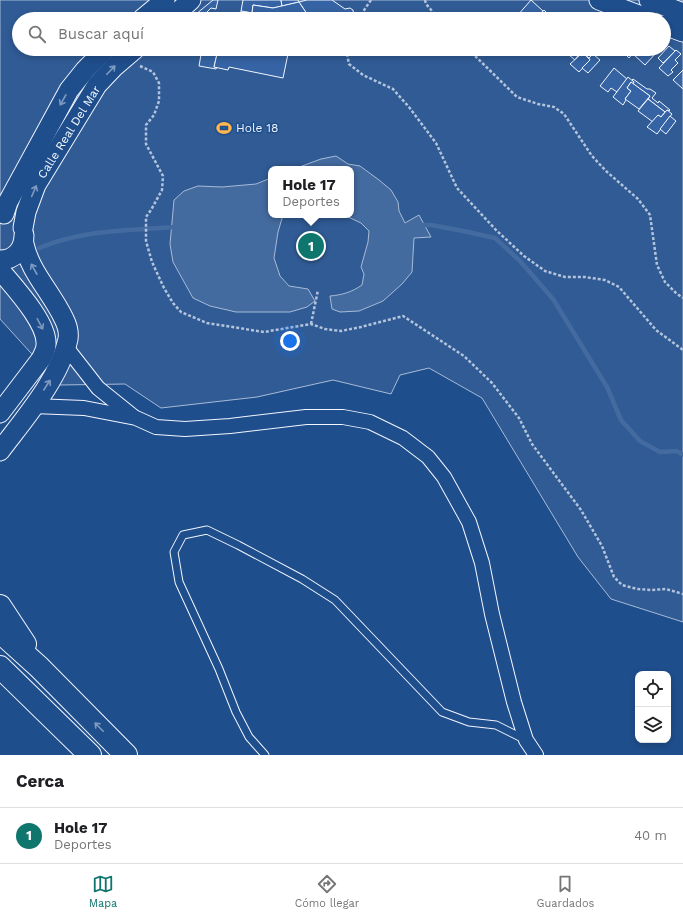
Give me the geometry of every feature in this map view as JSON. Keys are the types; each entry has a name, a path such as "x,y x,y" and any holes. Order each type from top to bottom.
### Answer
{"highway":[{"path":"0,606 39,667"},
{"path":"0,632 39,667 126,755"},
{"path":"0,667 90,755"},
{"path":"33,699 55,738 71,755"}],"street":[{"path":"150,12 165,0"},
{"path":"178,12 191,0"},
{"path":"599,0 630,12"},
{"path":"649,0 683,13"},
{"path":"671,28 683,32"},
{"name":"Calle Real Del Mar","path":"23,236 30,200 36,185 38,164 54,118 69,90 99,56"},
{"name":"Calle Real Del Mar","path":"2,214 8,202 38,164 72,128 97,85 127,56"},
{"path":"54,118 72,128"},
{"path":"0,451 34,406 54,375 68,339 68,332 64,319 27,257 23,236 18,221 12,216 2,214"},
{"path":"0,260 9,259 15,256 20,250 23,236"},
{"path":"0,270 19,292 41,323 45,334 46,344 45,352 41,359 0,413"},
{"path":"66,347 98,388 136,418"},
{"path":"84,408 91,403 98,388"},
{"path":"34,406 84,408 136,418 156,427 185,428 230,426 306,417 343,417 370,422 403,438 428,458 444,477 470,522 482,563 492,614 514,702 526,740 536,755"}],"lane":[{"path":"265,755 249,737 236,712 219,669 179,582 174,552 184,535 207,530 302,579 335,600 442,712 469,722 496,725 526,740"}],"path":[{"path":"363,12 371,0"},
{"path":"425,0 426,4 433,12"},
{"path":"131,56 144,67 153,72 159,83 159,101 154,115 146,125 146,144 163,176 162,190 146,217 146,241 152,262 164,288 173,303 181,312 207,323 264,332 311,324 325,329 341,331 404,316 464,356 492,384 519,418 532,444 581,510 602,546 614,577 622,586 651,590 666,589 683,594"},
{"path":"347,56 349,64 363,75 393,89 409,107 436,143 457,188 496,230 524,256 545,271 565,277 585,277 605,280 619,287 656,330 683,350"},
{"path":"475,56 517,97 538,104 554,107 564,114 592,156 606,171 638,199 650,215 658,265 665,282 683,298"},
{"path":"311,324 318,290"}],"shaded area":[{"path":"0,0 683,0 683,622 611,599 578,557 482,398 429,368 400,375 391,394 333,380 257,397 161,408 125,384 60,385 0,319"},
{"path":"336,156 348,164 360,166 391,190 398,202 399,211 405,223 419,215 431,237 414,238 412,272 402,284 383,301 359,311 340,312 332,309 330,296 347,293 362,285 364,274 361,267 368,242 369,231 361,223 350,218 354,218 354,166 302,166 321,159"},
{"path":"268,179 268,218 282,218 278,232 274,258 280,276 289,286 308,289 315,301 307,307 290,312 236,312 210,306 193,298 173,262 170,244 174,200 184,191 198,186 222,187 256,184"}],"building":[{"path":"213,0 218,0 216,9 211,8 207,12 198,12"},
{"path":"243,0 281,0 282,6 273,8 253,5 252,12 241,11"},
{"path":"281,0 298,0 299,2 282,6"},
{"path":"307,0 332,0 345,9 350,8 353,12 306,12 299,2"},
{"path":"531,0 543,11 542,12 520,12"},
{"path":"299,2 306,12 252,12 253,5 273,8"},
{"path":"671,48 675,51 671,55"},
{"path":"676,50 681,54 675,60 678,63 671,70 673,72 668,76 659,68"},
{"path":"201,56 217,56 214,67 217,67 216,69 199,66"},
{"path":"217,56 288,56 283,78 229,67 228,70 214,67"},
{"path":"570,56 578,56 575,60"},
{"path":"579,56 586,56 590,60 579,72 570,64"},
{"path":"591,56 595,56 600,60 588,73 582,68 590,60 589,58"},
{"path":"635,56 653,56 645,65"},
{"path":"660,56 670,56 663,63 658,58"},
{"path":"614,68 627,79 617,92 611,88 608,92 600,86"},
{"path":"683,70 683,89 673,80"},
{"path":"628,77 634,82 633,84 631,82 627,88 631,91 625,99 626,100 623,105 613,97"},
{"path":"633,79 647,89 650,89 656,93 652,98 658,103 659,101 670,110 665,112 648,99 650,96 633,84"},
{"path":"631,82 650,96 639,109 625,99 631,91 627,88"},
{"path":"648,99 665,112 661,117 658,115 653,122 638,111"},
{"path":"667,110 672,114 657,134 647,127 658,115 661,117"},
{"path":"670,116 676,121 666,134 660,129"}],"waterway":[{"path":"421,225 431,225 495,238 520,261 553,299 607,387 621,420 640,441 660,452 677,451 683,455"},
{"path":"39,248 89,234 176,227"}],"place":[{"name":"Hole 18","path":"224,128"},
{"name":"Hole 17","path":"311,246"}]}
